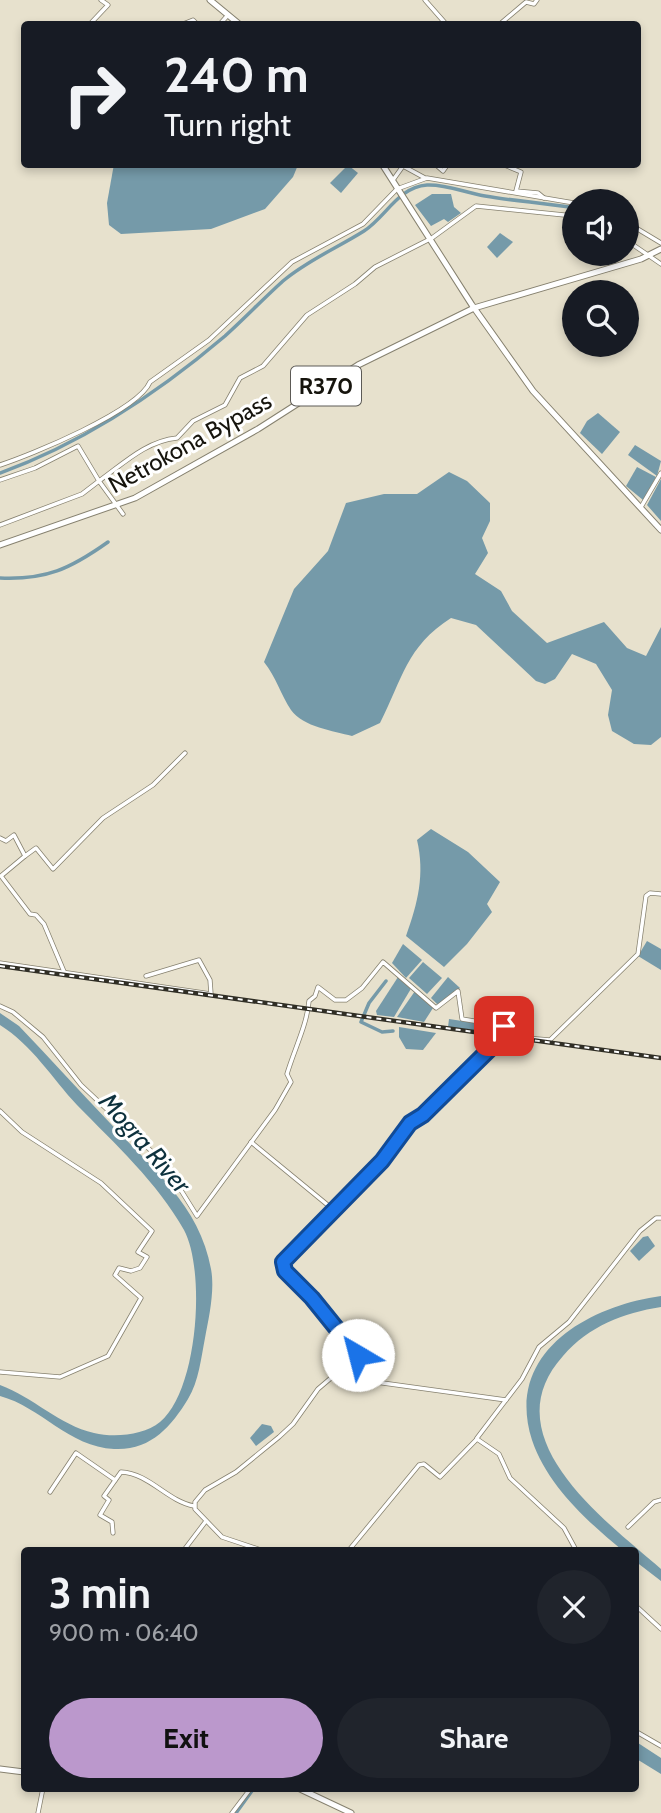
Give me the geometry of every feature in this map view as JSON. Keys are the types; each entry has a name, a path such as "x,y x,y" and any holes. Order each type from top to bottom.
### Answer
{"main road":[{"path":"210,0 235,21"},
{"path":"384,168 432,238 474,308 533,391 661,530"},
{"name":"Netrokona Bypass","path":"0,545 135,498 258,429 358,365 474,308 641,259 661,246"},
{"path":"0,1769 21,1772"},
{"path":"306,1792 351,1813"}],"street":[{"path":"93,21 108,5 101,0"},
{"path":"425,0 443,21"},
{"path":"504,21 526,2 534,4 537,0"},
{"path":"223,21 228,15"},
{"path":"392,181 402,168"},
{"path":"407,168 412,173 427,178 562,202"},
{"path":"512,168 521,172 516,191 538,193 545,199"},
{"path":"0,465 43,451 120,409 148,387 150,382 209,340 292,262 363,224 398,189 427,178"},
{"path":"0,525 82,494 135,453 165,439 177,438 193,421 222,407 240,378 263,366 307,315 375,267 432,238 476,206 562,215"},
{"path":"639,231 661,246"},
{"path":"639,249 661,264"},
{"path":"0,480 35,468 78,446 123,514"},
{"path":"640,509 661,473"},
{"path":"65,974 44,924 36,915 30,914 1,876 36,848 52,869 103,818 153,785 186,753"},
{"path":"0,838 6,841 14,835 25,856"},
{"path":"504,1035 550,1040 637,955 646,896 650,893 661,894"},
{"path":"0,963 211,994 210,980 199,960 146,976"},
{"path":"0,1006 13,1012 43,1037 81,1085 164,1163 197,1216 275,1110 291,1082 286,1074 297,1038 304,1026 308,1002 316,996 318,987 335,1000 346,1000 362,988 383,962 436,1008 458,991 462,1019 504,1026 504,1035 423,1115 410,1123 382,1161 283,1262 285,1271 297,1286 312,1298 357,1352 357,1356 318,1388 293,1424 236,1472 205,1490 194,1506"},
{"path":"0,1111 22,1132 102,1183 152,1231 138,1252 147,1257 143,1265 131,1271 119,1268 116,1275 141,1298 108,1356 60,1377 0,1372"},
{"path":"251,1142 335,1210"},
{"path":"351,1547 419,1465 424,1464 440,1477 476,1440 522,1380 539,1347 569,1322 640,1231 656,1218 661,1218"},
{"path":"332,1376 506,1399"},
{"path":"476,1440 499,1454 510,1478 564,1528 574,1547"},
{"path":"50,1492 76,1453 115,1480"},
{"path":"113,1532 111,1522 100,1515 109,1500 104,1496 121,1472 135,1474 173,1499 194,1506 227,1540 251,1547"},
{"path":"628,1527 654,1502 661,1500"},
{"path":"186,1547 206,1521"},
{"path":"639,1609 661,1629"},
{"path":"639,1733 661,1746"},
{"path":"38,1813 42,1792"},
{"path":"232,1813 248,1792"}],"water":[{"path":"113,168 297,168 293,177 265,209 211,229 121,234 109,225 107,203"},
{"path":"345,168 352,168 358,173 341,193 330,183"},
{"path":"432,194 451,194 454,207 461,213 448,222 444,219 431,226 415,205"},
{"path":"500,233 513,242 497,258 487,247"},
{"path":"598,413 620,432 602,454 580,433 587,421"},
{"path":"635,445 661,461 657,476 628,455"},
{"path":"637,467 656,477 643,500 626,486"},
{"path":"449,472 467,481 490,503 490,521 482,538 488,553 475,574 501,591 512,611 547,643 604,622 627,648 646,656 661,627 661,737 651,745 634,744 612,731 608,715 612,690 596,664 572,654 555,679 545,684 536,681 476,625 451,618 424,640 415,652 380,723 352,736 303,721 291,710 264,662 294,589 328,551 346,503 384,494 417,494"},
{"path":"661,479 661,521 647,505"},
{"path":"431,829 468,852 500,882 487,904 492,912 467,944 444,967 406,936 419,888 417,840"},
{"path":"647,941 661,949 661,970 638,956"},
{"path":"403,944 422,960 406,978 392,963"},
{"path":"423,962 442,978 427,994 409,978"},
{"path":"398,977 412,987 394,1017 377,1015 376,1011"},
{"path":"448,977 460,988 438,1005 431,998"},
{"path":"415,991 433,1008 424,1022 397,1017"},
{"path":"0,1013 19,1026 172,1189 196,1226 205,1246 211,1269 212,1295 195,1385 167,1428 138,1446 127,1449 98,1447 69,1434 15,1401 0,1396 0,1385 24,1396 69,1424 94,1433 129,1434 146,1430 160,1422 173,1407 183,1385 190,1358 196,1301 191,1249 173,1212 148,1180 77,1105 32,1052 0,1025"},
{"path":"449,1019 502,1027 501,1035 448,1027"},
{"path":"399,1027 436,1033 423,1050 406,1049 399,1037"},
{"path":"648,1236 655,1246 639,1261 630,1251 643,1237"},
{"path":"661,1296 661,1307 608,1322 573,1346 563,1356 544,1386 540,1417 547,1446 564,1475 587,1502 635,1547 618,1547 582,1514 547,1472 532,1440 527,1409 530,1382 541,1359 559,1339 606,1310"},
{"path":"262,1424 271,1426 274,1432 256,1446 250,1438"},
{"path":"639,1550 661,1569 661,1581 639,1564"},
{"path":"639,1744 661,1758 661,1774 639,1760"}],"waterway":[{"path":"0,473 61,447 119,415 200,357 283,281 312,260 364,231 408,191 434,185 485,196 562,206"},
{"path":"0,578 31,577 57,571 108,542"},
{"path":"386,981 369,1003 361,1022 382,1032 393,1031"},
{"path":"236,1813 251,1792"}],"railway":[{"path":"0,966 661,1058"}],"route":[{"path":"358,1355 312,1298 297,1286 285,1271 283,1262 382,1161 410,1123 423,1115 492,1051 504,1035 504,1026"}],"water label":[{"name":"Mogra River","path":"145,1143"}]}
